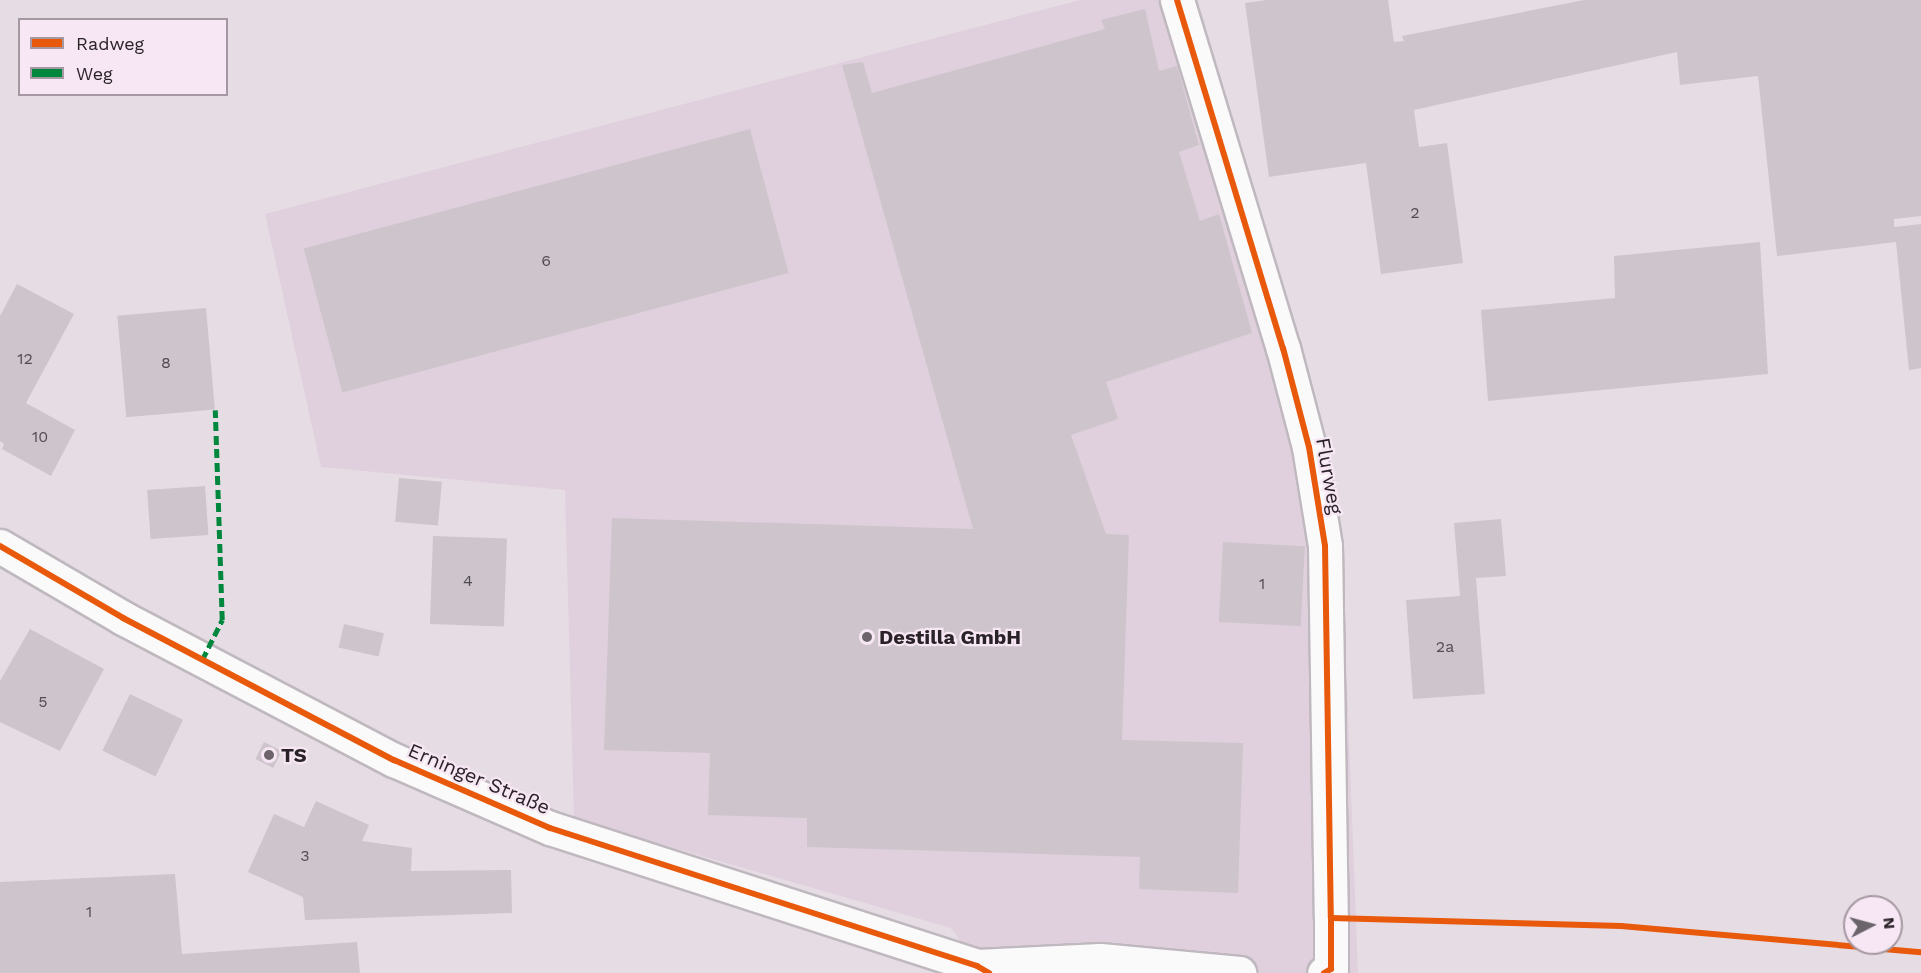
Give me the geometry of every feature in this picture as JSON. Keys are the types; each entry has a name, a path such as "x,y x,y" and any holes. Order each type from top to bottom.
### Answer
{"street":[{"name":"Flurweg","path":"1177,0 1283,348 1309,447 1325,546 1331,969 1324,973"},
{"name":"Erninger Straße","path":"0,546 123,618 394,760 550,828 982,971"},
{"path":"982,971 1100,960 1239,973"}],"shaded area":[{"path":"1080,0 1177,0 1308,448 1341,525 1358,973 1059,973 976,962 951,928 574,819 565,490 321,467 265,214"}],"building":[{"path":"1267,0 1388,0 1394,42 1404,41 1402,36 1584,0 1921,0 1921,216 1894,219 1894,227 1921,224 1921,368 1909,370 1896,242 1777,256 1758,76 1680,85 1677,52 1414,110 1419,147 1447,143 1463,263 1381,274 1366,163 1269,177 1245,3"},
{"path":"1145,9 1159,71 1177,66 1199,145 1179,152 1200,221 1219,214 1252,333 1106,382 1118,419 1071,435 1106,534 1129,535 1122,740 1243,743 1238,893 1139,889 1140,857 807,847 807,818 708,815 710,753 604,750 612,518 973,529 842,65 863,62 872,93 1105,29 1101,20"},
{"path":"750,129 789,273 342,392 304,249"},
{"path":"1760,242 1768,374 1488,401 1481,310 1615,298 1614,256"},
{"path":"17,284 74,314 26,403 75,430 51,476 2,449 4,444 0,441 0,316"},
{"path":"206,308 215,410 126,417 117,316"},
{"path":"399,478 442,482 438,526 395,522"},
{"path":"205,486 208,535 151,539 147,490"},
{"path":"1501,519 1506,576 1476,578 1485,694 1413,699 1406,600 1460,596 1454,523"},
{"path":"433,536 507,539 504,627 430,624"},
{"path":"1223,542 1305,546 1301,626 1219,622"},
{"path":"344,624 384,633 379,657 339,647"},
{"path":"30,629 104,669 60,751 0,722 0,681"},
{"path":"130,694 183,720 155,776 102,751"},
{"name":"TS","path":"264,742 282,751 273,768 255,759"},
{"path":"316,801 369,825 362,841 412,848 411,871 511,870 512,913 305,920 303,897 248,872 274,814 304,827"},
{"path":"175,874 182,954 357,942 360,973 0,973 0,882"}],"marked path":[{"path":"202,660 222,620 215,410"}],"cycle path":[{"path":"1177,0 1283,348 1309,447 1325,546 1331,969 1324,973"},
{"path":"0,546 123,618 394,760 550,828 977,966 989,973"},
{"path":"1331,918 1621,926 1921,952"}],"place":[{"name":"Destilla GmbH","path":"867,637"},
{"name":"TS","path":"269,755"}]}
